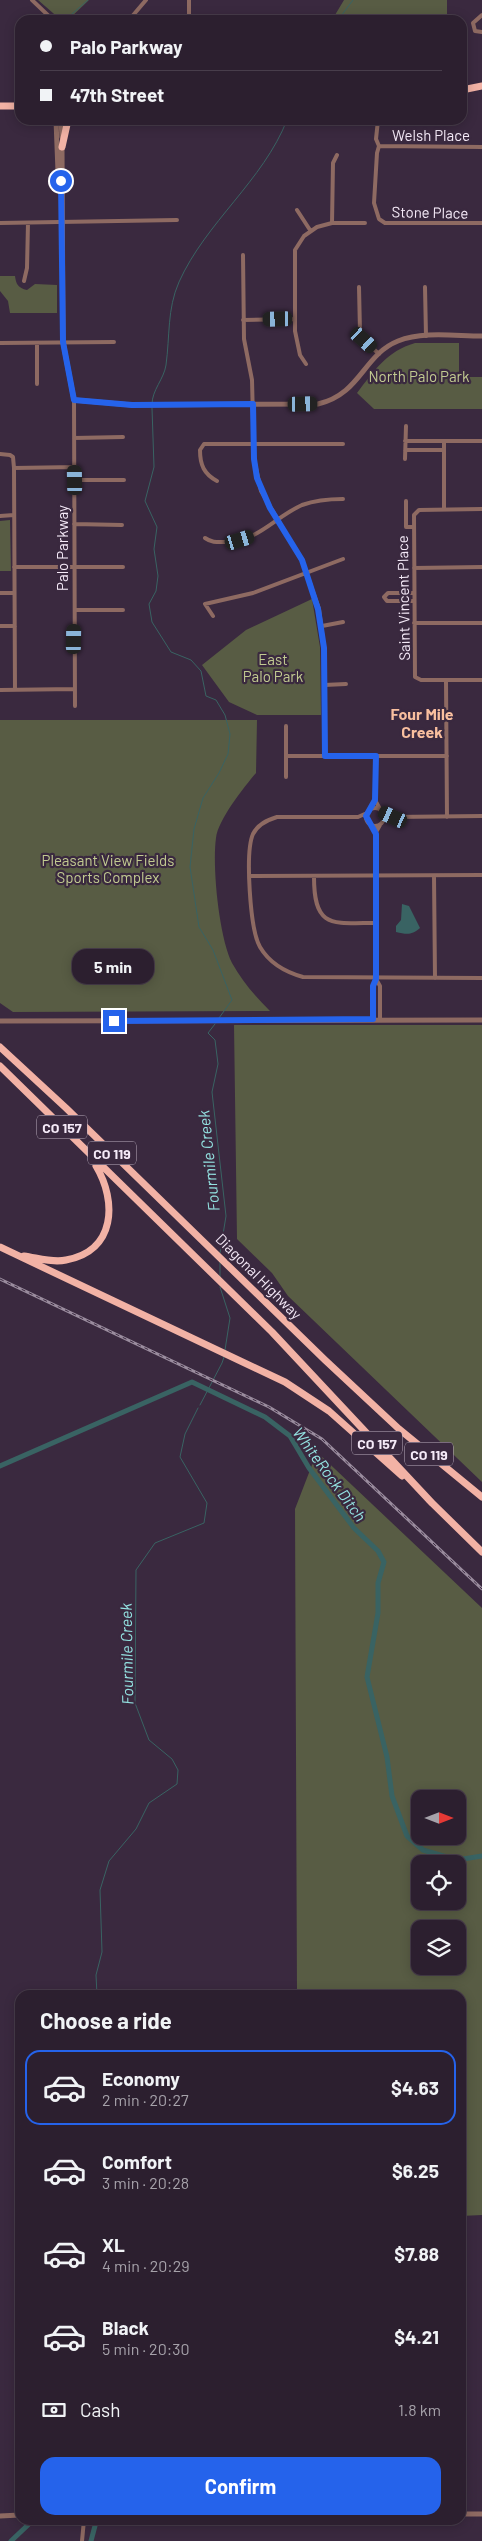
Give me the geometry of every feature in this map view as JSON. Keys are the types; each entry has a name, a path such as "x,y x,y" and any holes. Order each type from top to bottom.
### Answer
{"highway":[{"path":"467,89 482,86"},
{"path":"0,106 15,106"},
{"path":"62,147 67,125"},
{"name":"Diagonal Highway","path":"0,1047 392,1422 482,1497"},
{"name":"CO 157","path":"0,1066 91,1157 235,1294 432,1502"},
{"path":"16,1255 54,1261 68,1260 84,1254 99,1241 108,1223 110,1203 105,1182 91,1157"},
{"name":"CO 119","path":"0,1247 236,1357 285,1382 316,1401 432,1502 482,1552"}],"street":[{"path":"32,0 48,15"},
{"path":"133,15 146,0"},
{"path":"189,0 189,15"},
{"path":"482,15 474,23 475,31 482,32"},
{"name":"Palo Parkway","path":"56,125 58,172 61,181"},
{"name":"Palo Parkway","path":"61,125 63,342 74,400 75,706"},
{"path":"377,125 376,139 379,146"},
{"name":"Welsh Place","path":"379,146 482,147"},
{"name":"Stone Place","path":"379,146 376,153 374,203 379,220 385,222 482,224"},
{"path":"332,224 333,163 337,155"},
{"path":"297,210 310,230"},
{"path":"0,223 177,220"},
{"path":"24,280 27,268 28,223"},
{"path":"306,364 297,343 295,250 310,230 332,224 365,223"},
{"path":"243,255 244,339 251,368 253,443 259,484 270,508 296,549 307,572 322,626 325,756"},
{"path":"359,287 360,332 364,340 379,354"},
{"path":"425,287 426,336"},
{"path":"243,320 295,319"},
{"path":"74,400 122,405 318,404 327,402 347,391 379,354 396,341 426,336 482,336"},
{"path":"0,343 114,342"},
{"path":"37,343 37,384"},
{"path":"405,459 406,426"},
{"path":"74,438 123,437"},
{"path":"406,441 482,441"},
{"path":"444,442 444,509 482,509"},
{"path":"218,481 204,470 200,457 201,447 204,444 343,444"},
{"path":"405,450 444,450"},
{"path":"0,454 10,454 13,457 14,468 15,690"},
{"path":"14,468 74,468"},
{"path":"75,480 124,480"},
{"path":"205,538 211,542 240,540 263,531 300,506 316,501 343,499"},
{"path":"406,501 406,527 414,527"},
{"name":"Saint Vincent Place","path":"444,509 416,512 414,516 414,623 415,676 417,680 446,680"},
{"path":"0,516 14,516"},
{"path":"74,524 122,524"},
{"path":"213,616 205,604 253,593 343,559"},
{"path":"14,568 123,567"},
{"path":"414,568 482,567"},
{"path":"0,593 14,593"},
{"path":"414,593 388,593 384,598 387,601 414,601"},
{"path":"74,610 123,610"},
{"path":"322,626 343,622"},
{"path":"414,623 482,623"},
{"path":"0,626 14,626"},
{"path":"447,817 446,680 482,680"},
{"path":"324,685 346,684"},
{"path":"0,690 75,689"},
{"path":"286,726 286,777"},
{"path":"286,756 446,756"},
{"path":"376,756 375,800 369,811 369,823 376,834"},
{"path":"373,1019 373,986 376,979 376,834 382,823 381,811 375,800"},
{"path":"482,816 393,817 381,811 369,811 358,817 277,817 268,820 257,828 251,840 252,928 260,947 272,962 290,974 303,977 376,979 482,978"},
{"path":"358,817 369,823 382,823 393,817"},
{"path":"251,876 482,875"},
{"path":"314,876 314,899 323,917 337,923 376,923"},
{"path":"434,876 434,978"},
{"path":"376,979 380,986 380,1019"},
{"path":"0,1021 482,1020"},
{"path":"466,2514 482,2514"},
{"path":"0,2516 15,2516"},
{"path":"82,2541 84,2525"}],"green space":[{"path":"38,0 89,0 73,15 55,15"},
{"path":"344,0 447,0 447,15 335,15"},
{"path":"0,276 15,276 18,285 27,290 35,284 57,285 57,313 10,313 8,301 0,291"},
{"name":"North Palo Park","path":"415,343 459,343 459,377 482,377 482,409 374,409 357,393 382,363 397,351"},
{"path":"10,520 11,571 0,571 0,521"},
{"name":"East Palo Park","path":"312,599 320,647 321,715 257,715 229,702 202,665 246,630"},
{"name":"Pleasant View Fields Sports Complex","path":"0,720 257,720 256,773 232,804 221,822 216,838 215,866 220,919 227,951 240,976 270,1011 13,1012 0,1003"},
{"path":"234,1025 482,1025 482,1482 288,1296 272,1273 237,1239"},
{"path":"317,1452 482,1608 482,2215 466,2216 466,1990 297,1990 295,1509"}],"shaded area":[{"path":"402,904 409,906 420,928 417,931 406,934 396,932 396,926 401,920"}],"waterway":[{"path":"71,15 88,0"},
{"path":"342,15 353,0"},
{"path":"152,404 166,365 172,302 179,282 190,260 204,240 264,163 285,125"},
{"path":"152,408 154,467 145,501 157,527 154,549 158,576 156,591 149,604 152,622 171,652 191,660 201,671 206,696 216,700 225,715 230,734 228,754 219,773 203,798 194,829 190,867 199,927 213,950 232,1000 219,1018"},
{"name":"Fourmile Creek","path":"215,1024 208,1033 215,1040 218,1064 212,1092 226,1216 220,1253"},
{"name":"Fourmile Creek","path":"220,1262 220,1278"},
{"name":"Fourmile Creek","path":"220,1287 230,1318 225,1350"},
{"name":"Fourmile Creek","path":"200,1405 224,1357"},
{"name":"WhiteRock Ditch","path":"0,1466 192,1382 265,1417 290,1436 309,1468 354,1528 378,1551 384,1562 378,1583 378,1613 367,1677 387,1757 392,1796 407,1836 423,1850 457,1860 482,1856"},
{"name":"Fourmile Creek","path":"97,1990 96,1975 102,1952 100,1890 109,1861 136,1829 149,1803 177,1784 178,1770 172,1759 149,1740 135,1703 136,1570 155,1543 204,1523 207,1503 180,1457 185,1434 198,1408"},
{"path":"11,2541 28,2525"},
{"path":"91,2541 95,2525"}],"railway":[{"path":"0,1279 269,1407 322,1439 482,1589"}],"district":[{"name":"Four Mile Creek","path":"422,722"}],"route":[{"path":"61,181 63,350 74,400 122,405 253,404 253,443 257,478 270,508 291,539 302,560 314,590 322,626 325,756 376,756 375,800 366,816 367,822 376,834 376,979 373,986 373,1019 114,1021"}]}
